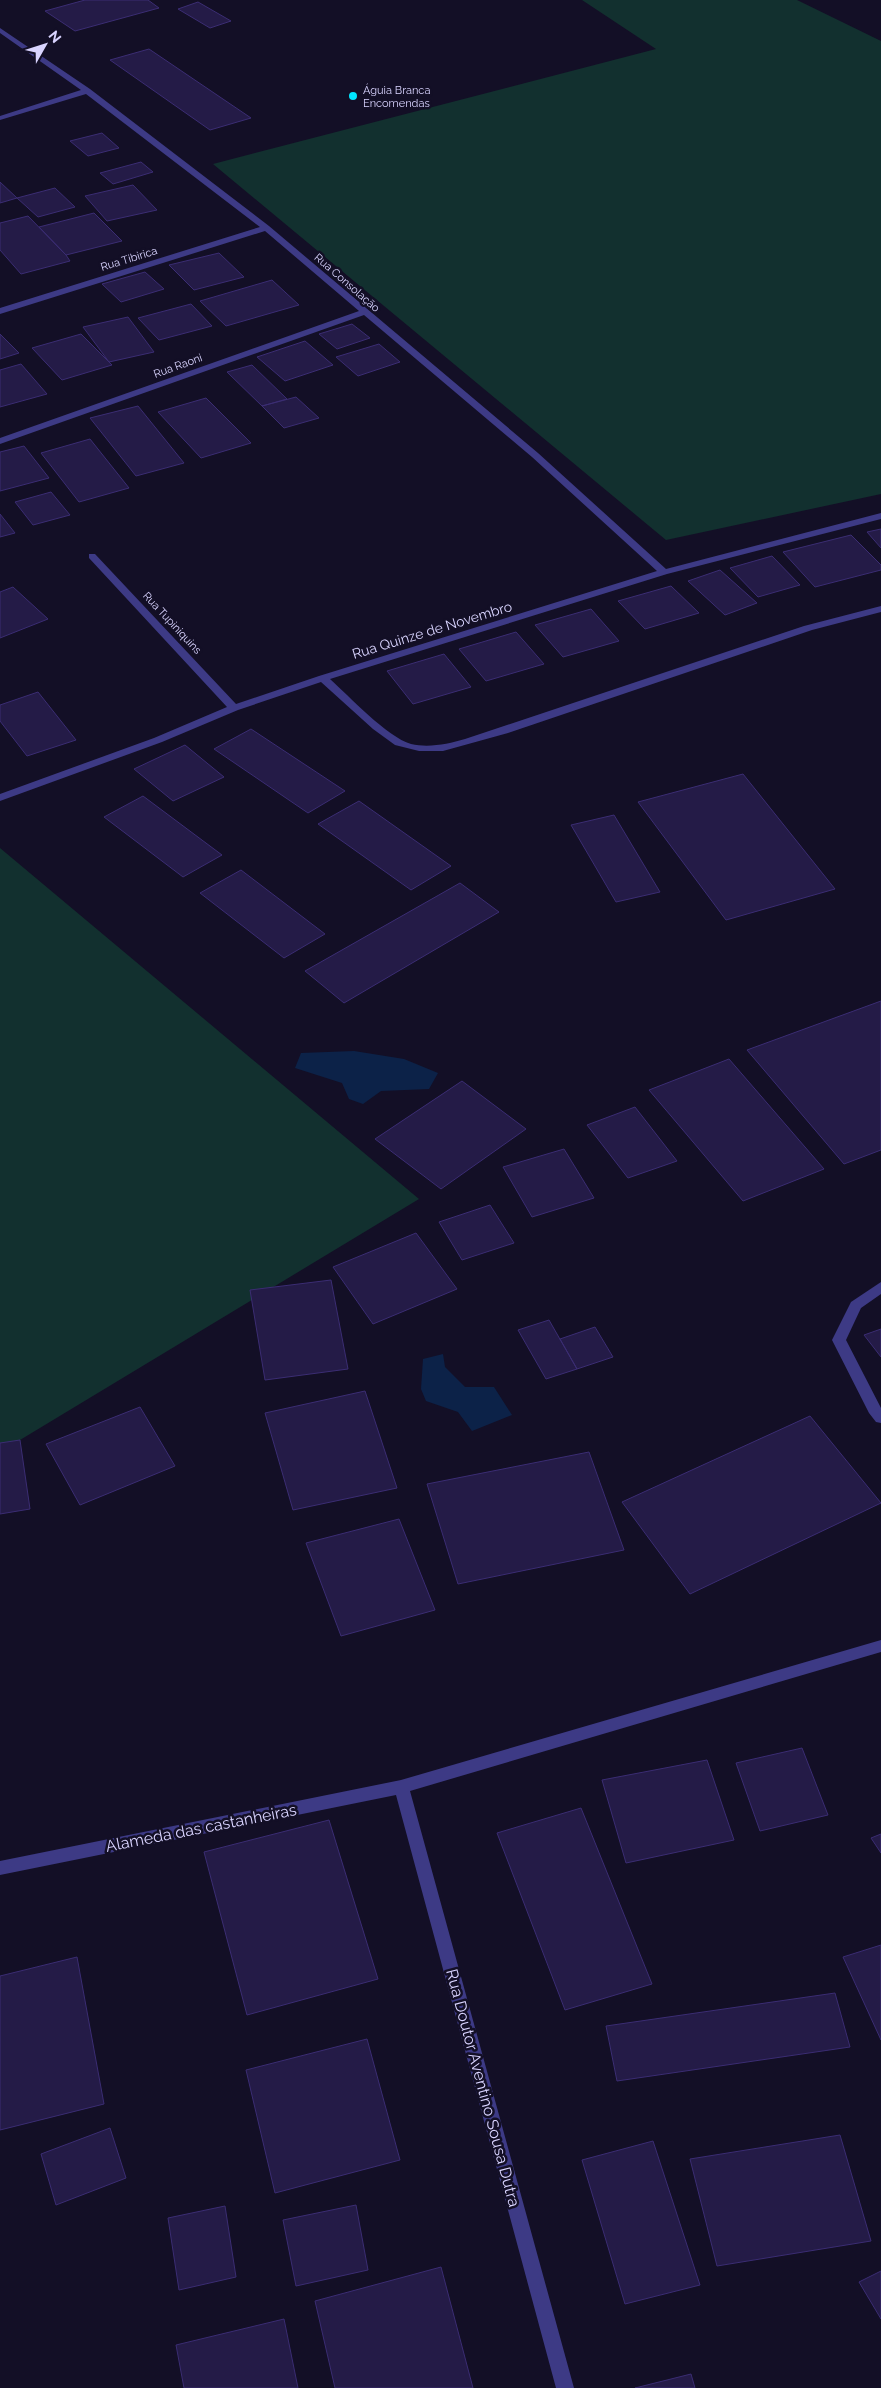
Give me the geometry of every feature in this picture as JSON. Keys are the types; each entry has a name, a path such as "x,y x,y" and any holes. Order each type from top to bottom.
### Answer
{"street":[{"name":"Rua Consolação","path":"0,30 87,91 266,228 363,312 535,455 664,572"},
{"path":"0,118 87,91"},
{"name":"Rua Tibirica","path":"0,311 266,228"},
{"name":"Rua Raoni","path":"0,441 363,312"},
{"name":"Rua Quinze de Novembro","path":"0,798 158,740 234,708 324,678 664,572 881,516"},
{"name":"Rua Tupiniquins","path":"92,556 234,708"},
{"path":"324,678 380,728 404,746 424,749 457,744 504,730 808,628 881,609"},
{"path":"881,1288 856,1305 839,1340 874,1410 881,1418"},
{"name":"Alameda das castanheiras","path":"0,1868 401,1787 881,1646"},
{"name":"Rua Doutor Aventino Sousa Dutra","path":"401,1787 565,2388"}],"green space":[{"path":"582,0 797,0 881,41 881,494 666,540 213,164 656,49"},
{"path":"0,848 419,1199 20,1440 0,1445"}],"water":[{"path":"354,1051 404,1059 438,1073 429,1089 381,1091 363,1104 349,1099 342,1083 295,1068 301,1053"},
{"path":"443,1354 445,1367 465,1387 494,1387 512,1415 472,1431 458,1412 426,1401 421,1389 423,1359"}],"building":[{"path":"85,0 148,0 159,8 75,31 45,11"},
{"path":"198,2 231,21 210,28 178,9"},
{"path":"149,49 251,118 210,130 110,60"},
{"path":"102,133 119,148 88,156 70,141"},
{"path":"141,162 153,172 113,184 100,173"},
{"path":"0,182 17,198 0,203"},
{"path":"133,185 157,210 107,221 85,196"},
{"path":"55,188 75,207 38,217 17,198"},
{"path":"94,213 122,241 66,255 39,227"},
{"path":"28,216 70,261 21,274 0,250 0,223"},
{"path":"219,253 244,277 194,290 169,265"},
{"path":"145,272 164,289 121,302 102,284"},
{"path":"272,280 299,305 226,326 200,301"},
{"path":"191,304 212,326 159,340 138,318"},
{"path":"128,317 154,352 109,362 83,327"},
{"path":"352,324 370,338 337,349 319,334"},
{"path":"0,334 19,353 0,359"},
{"path":"81,334 112,365 62,380 32,348"},
{"path":"305,341 333,365 285,381 257,357"},
{"path":"379,344 400,362 358,376 336,357"},
{"path":"21,364 47,394 0,407 0,370"},
{"path":"252,365 287,399 262,406 227,372"},
{"path":"296,397 319,418 284,428 262,406"},
{"path":"206,398 251,443 201,458 158,412"},
{"path":"138,406 184,463 136,476 90,418"},
{"path":"90,439 129,488 79,502 41,453"},
{"path":"24,446 49,478 0,491 0,452"},
{"path":"51,492 70,515 33,525 15,502"},
{"path":"0,514 15,533 0,537"},
{"path":"881,529 881,548 867,532"},
{"path":"851,535 881,565 881,570 815,587 783,552"},
{"path":"772,556 800,585 758,597 730,568"},
{"path":"720,570 757,603 725,615 688,581"},
{"path":"671,586 699,613 645,629 618,601"},
{"path":"13,587 48,619 0,638 0,592"},
{"path":"591,609 619,641 563,657 535,625"},
{"path":"516,632 544,664 486,681 459,649"},
{"path":"444,654 471,687 413,704 387,671"},
{"path":"38,692 76,740 27,756 0,721 0,705"},
{"path":"251,729 345,791 308,813 214,749"},
{"path":"185,745 224,777 173,801 134,769"},
{"path":"743,774 835,889 726,920 638,802"},
{"path":"143,796 222,855 183,877 104,817"},
{"path":"359,801 451,866 411,890 318,824"},
{"path":"614,815 660,892 616,902 571,825"},
{"path":"241,870 325,934 284,958 200,893"},
{"path":"460,883 499,912 344,1003 305,971"},
{"path":"881,1001 881,1150 844,1164 747,1050"},
{"path":"729,1059 824,1169 743,1201 649,1090"},
{"path":"462,1081 526,1129 441,1189 375,1139"},
{"path":"635,1107 677,1161 628,1178 587,1125"},
{"path":"564,1149 594,1198 532,1217 503,1167"},
{"path":"490,1205 514,1243 462,1260 439,1222"},
{"path":"416,1233 457,1289 373,1324 333,1267"},
{"path":"331,1280 348,1369 265,1380 250,1290"},
{"path":"549,1320 577,1369 546,1379 518,1330"},
{"path":"595,1327 613,1357 577,1369 560,1339"},
{"path":"881,1329 881,1357 864,1335"},
{"path":"365,1391 397,1488 293,1510 265,1413"},
{"path":"140,1407 175,1466 80,1505 46,1444"},
{"path":"810,1416 881,1503 690,1594 622,1502"},
{"path":"20,1440 30,1509 0,1514 0,1443"},
{"path":"589,1452 624,1550 458,1584 427,1484"},
{"path":"399,1519 435,1610 341,1636 306,1543"},
{"path":"802,1748 828,1815 760,1831 736,1763"},
{"path":"707,1760 734,1840 626,1863 602,1780"},
{"path":"581,1808 652,1984 565,2010 497,1833"},
{"path":"329,1820 378,1979 247,2015 204,1852"},
{"path":"881,1834 881,1853 871,1838"},
{"path":"881,1945 881,2040 843,1957"},
{"path":"77,1957 104,2104 0,2130 0,1976"},
{"path":"835,1993 850,2047 617,2081 606,2026"},
{"path":"367,2039 400,2160 275,2193 246,2070"},
{"path":"110,2128 126,2178 56,2205 41,2154"},
{"path":"840,2135 871,2241 717,2266 690,2159"},
{"path":"653,2141 700,2285 625,2304 582,2160"},
{"path":"356,2205 368,2270 296,2286 283,2220"},
{"path":"225,2206 236,2277 179,2290 168,2218"},
{"path":"441,2267 473,2388 335,2388 315,2301"},
{"path":"881,2271 881,2319 859,2282"},
{"path":"284,2319 298,2388 184,2388 176,2345"},
{"path":"691,2374 695,2388 635,2388"}],"place":[{"name":"Águia Branca Encomendas","path":"353,96"}]}
